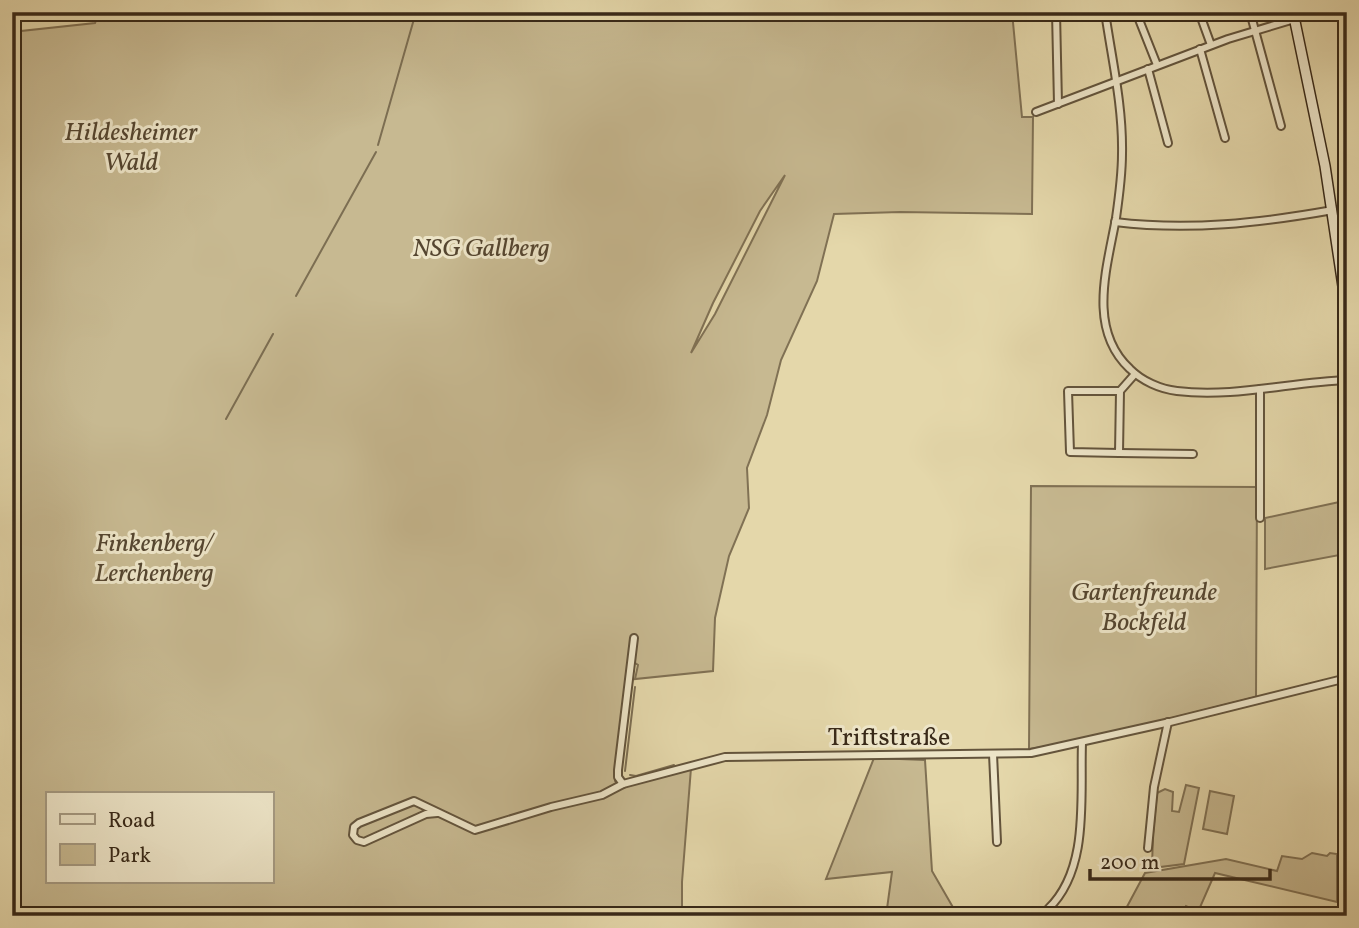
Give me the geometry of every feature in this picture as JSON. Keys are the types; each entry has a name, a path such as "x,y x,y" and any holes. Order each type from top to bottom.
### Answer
{"street":[{"path":"1056,12 1058,104"},
{"path":"1105,12 1117,80 1122,144 1121,186 1104,284 1104,318 1115,352 1135,374 1152,384 1177,391 1260,389 1347,380"},
{"path":"1136,12 1157,65"},
{"path":"1199,12 1211,45"},
{"path":"1250,12 1280,126"},
{"path":"1036,112 1254,29 1294,15 1318,12"},
{"path":"1294,15 1333,209 1347,313"},
{"path":"1200,49 1224,138"},
{"path":"1148,69 1168,143"},
{"path":"1115,222 1193,227 1271,220 1333,209"},
{"path":"1119,453 1120,391 1135,374"},
{"path":"1259,518 1260,389"},
{"path":"1120,391 1068,391 1070,453 1193,454"},
{"path":"623,784 618,777 618,770 635,638"},
{"name":"Triftstraße","path":"437,813 426,814 364,842 353,835 354,827 359,823 414,801 475,830 602,795 623,784 725,757 1031,753 1347,678"},
{"path":"1148,848 1154,788 1168,722"},
{"path":"1048,909 1059,899 1068,883 1078,849 1082,743"},
{"path":"993,754 997,842"}],"green space":[{"path":"99,12 1012,12 1022,117 1033,117 1032,214 834,214 817,281 781,360 767,415 747,468 749,508 729,556 715,618 713,671 635,679 638,665 629,659 615,781 621,788 691,768 682,916 12,916 12,32 95,23","holes":["785,175 715,314 691,353 760,211"]},
{"name":"Gartenfreunde Bockfeld","path":"1031,486 1257,487 1256,697 1081,741 1029,749"},
{"path":"1344,501 1345,554 1265,569 1265,518"},
{"path":"874,758 925,760 932,871 958,916 886,916 892,872 826,879"},
{"path":"1186,785 1199,788 1184,864 1152,868 1157,793 1165,789 1173,792 1172,811 1179,812"},
{"path":"1210,791 1234,796 1227,834 1203,829"},
{"path":"1312,853 1327,856 1330,853 1337,854 1337,902 1215,873 1198,912 1186,906 1181,916 1122,916 1145,873 1226,859 1277,871 1282,856 1302,859"}],"waterway":[{"path":"378,145 416,12"},
{"path":"296,296 376,152"},
{"path":"226,419 273,334"},
{"path":"625,771 635,687"},
{"path":"12,752 18,740"},
{"path":"630,775 636,776 674,765"}],"park label":[{"name":"Hildesheimer Wald","path":"131,146"},
{"name":"NSG Gallberg","path":"481,247"},
{"name":"Finkenberg/ Lerchenberg","path":"154,557"}]}
